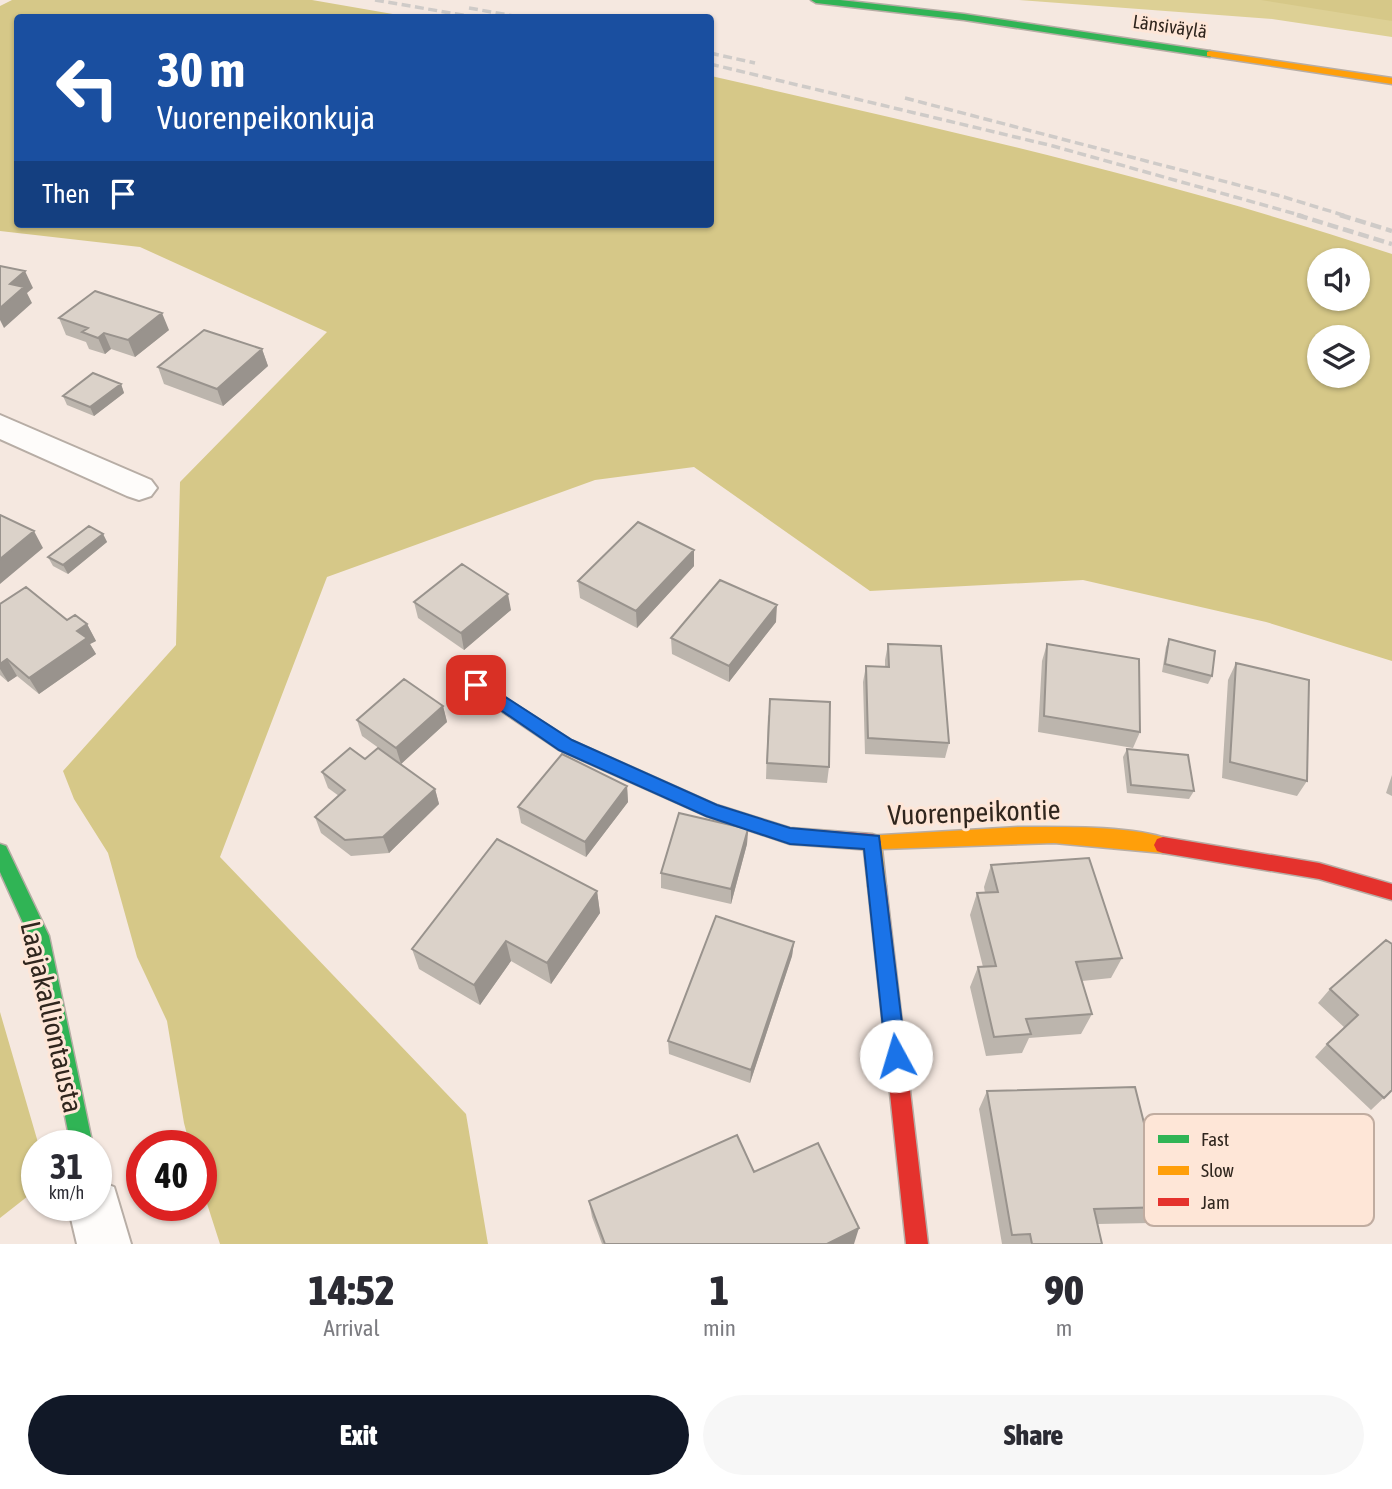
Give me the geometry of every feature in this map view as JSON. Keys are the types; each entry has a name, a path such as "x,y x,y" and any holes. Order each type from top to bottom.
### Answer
{"main road":[{"name":"Länsiväylä","path":"816,0 964,17 1392,81"},
{"path":"476,685 565,745 712,811 790,836 872,842"},
{"name":"Vuorenpeikontie","path":"917,1244 872,842 982,835 1112,836 1319,871 1392,892"},
{"name":"Laajakalliontausta","path":"0,852 39,936 79,1130"}],"street":[{"path":"0,426 139,488"},
{"path":"99,1221 104,1244"}],"shaded area":[{"path":"12,0 312,0 393,14 14,14 14,228 714,228 714,77 1139,179 1224,202 1392,254 1392,661 1266,622 1083,580 870,591 694,467 595,480 327,577 220,857 466,1114 488,1244 220,1244 213,1221 217,1221 217,1130 186,1130 167,1021 137,957 108,853 74,799 63,771 176,645 180,482 327,332 140,247 0,231 0,6"},
{"path":"1019,0 1392,0 1392,37 1272,19"},
{"path":"1261,0 1392,0 1392,21"},
{"path":"0,1012 34,1130 21,1130 21,1202 0,1218"}],"building":[{"path":"0,266 25,271 10,284 24,287 0,308"},
{"path":"95,291 162,313 128,340 104,333 98,338 82,332 88,328 59,318"},
{"path":"204,330 262,349 217,389 158,367"},
{"path":"93,373 121,384 90,407 63,396"},
{"path":"0,515 34,531 0,559"},
{"path":"638,522 694,550 636,611 578,581"},
{"path":"89,526 103,534 63,565 48,557"},
{"path":"462,564 508,594 461,633 414,602"},
{"path":"720,580 777,605 729,666 671,638"},
{"path":"26,587 67,620 75,615 87,624 77,631 87,638 29,678 7,659 0,664 0,604"},
{"path":"1169,639 1215,651 1212,676 1165,664"},
{"path":"888,644 941,646 949,743 868,738 866,666 889,667"},
{"path":"1047,644 1139,659 1140,732 1044,716"},
{"path":"1236,663 1309,680 1307,781 1230,762"},
{"path":"404,679 443,706 396,748 357,720"},
{"path":"770,699 830,702 829,767 767,763"},
{"path":"350,748 365,759 378,748 435,789 383,837 345,840 315,817 345,790 322,772"},
{"path":"1127,749 1188,755 1194,791 1131,785"},
{"path":"562,754 627,786 585,842 518,807"},
{"path":"679,813 748,829 731,889 661,873"},
{"path":"497,839 597,891 547,963 506,941 474,985 412,949"},
{"path":"1089,858 1122,958 1076,962 1092,1014 1026,1019 1031,1034 994,1037 978,967 996,966 977,893 998,892 991,865"},
{"path":"716,916 794,942 751,1070 668,1041"},
{"path":"1386,940 1392,944 1392,1090 1384,1098 1327,1044 1358,1015 1330,989"},
{"path":"1135,1087 1144,1123 1144,1208 1094,1209 1102,1244 1032,1244 1030,1234 1012,1235 987,1091"},
{"path":"737,1135 754,1172 818,1143 859,1228 827,1244 605,1244 589,1201"}],"railway":[{"path":"375,0 457,14"},
{"path":"469,8 503,14"},
{"path":"714,54 755,63"},
{"path":"714,65 1053,146 1303,216"},
{"path":"905,98 1284,197 1346,216"},
{"path":"1297,215 1392,244"},
{"path":"1340,215 1392,231"}],"traffic: fast":[{"path":"816,0 964,17 1210,54"},
{"path":"0,852 39,936 79,1130"}],"traffic: slow":[{"path":"1210,54 1392,81"},
{"path":"877,886 872,842 1054,835 1163,845"}],"traffic: jam":[{"path":"476,685 565,745 712,811 790,836 872,842"},
{"path":"1163,845 1319,871 1392,892"},
{"path":"877,886 917,1244"}],"route":[{"path":"476,685 565,745 712,811 790,836 872,842 896,1056"}]}
